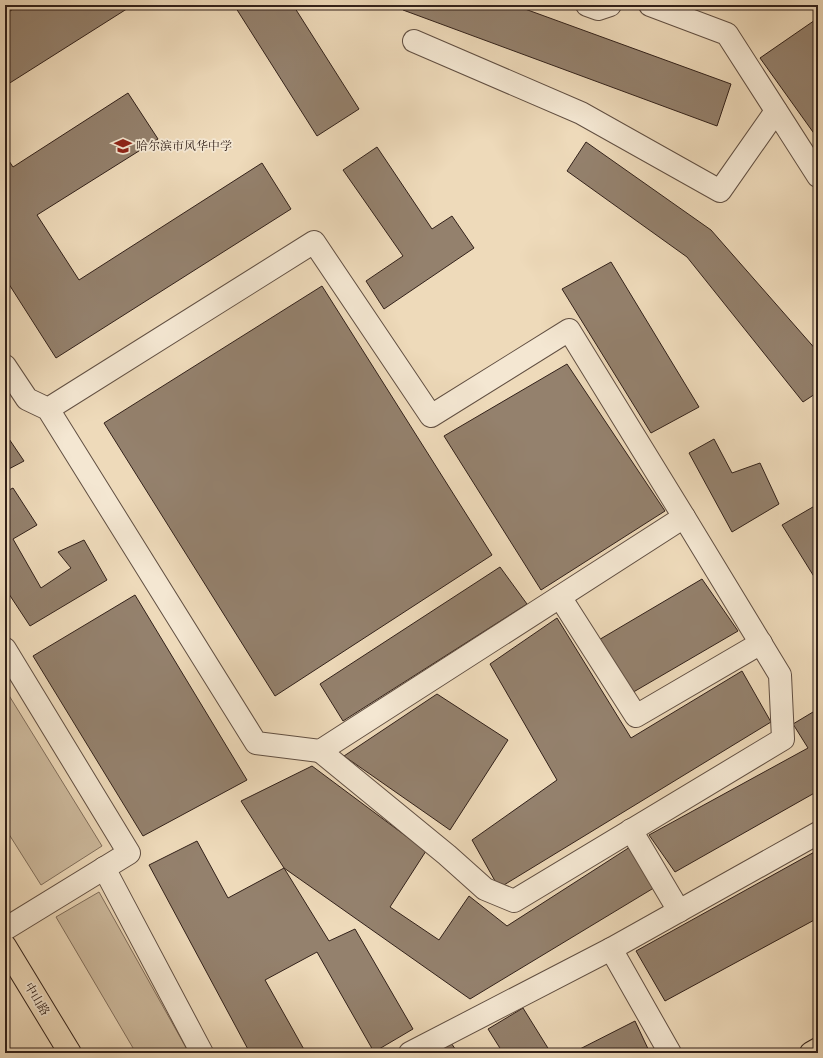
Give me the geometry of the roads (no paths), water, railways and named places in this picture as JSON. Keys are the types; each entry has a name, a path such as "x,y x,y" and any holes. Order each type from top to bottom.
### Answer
{"main road":[{"name":"中山路","path":"5,946 70,1053"},
{"path":"811,1053 818,1049"}],"lane":[{"path":"587,5 598,9 610,5"},
{"path":"650,5 727,34 818,176"},
{"path":"414,41 581,113 720,191 776,111"},
{"path":"5,366 26,399 48,410 256,743 320,751 447,855 485,889 514,901 783,739 780,675 569,330 430,416 314,242 48,410"},
{"path":"320,751 684,517"},
{"path":"560,597 636,716 761,643"},
{"path":"5,649 129,854 5,929"},
{"path":"631,830 679,911"},
{"path":"410,1053 611,949 818,833"},
{"path":"104,868 202,1053"},
{"path":"611,949 670,1053"}],"place":[{"name":"哈尔滨市风华中学","path":"123,146"}]}
